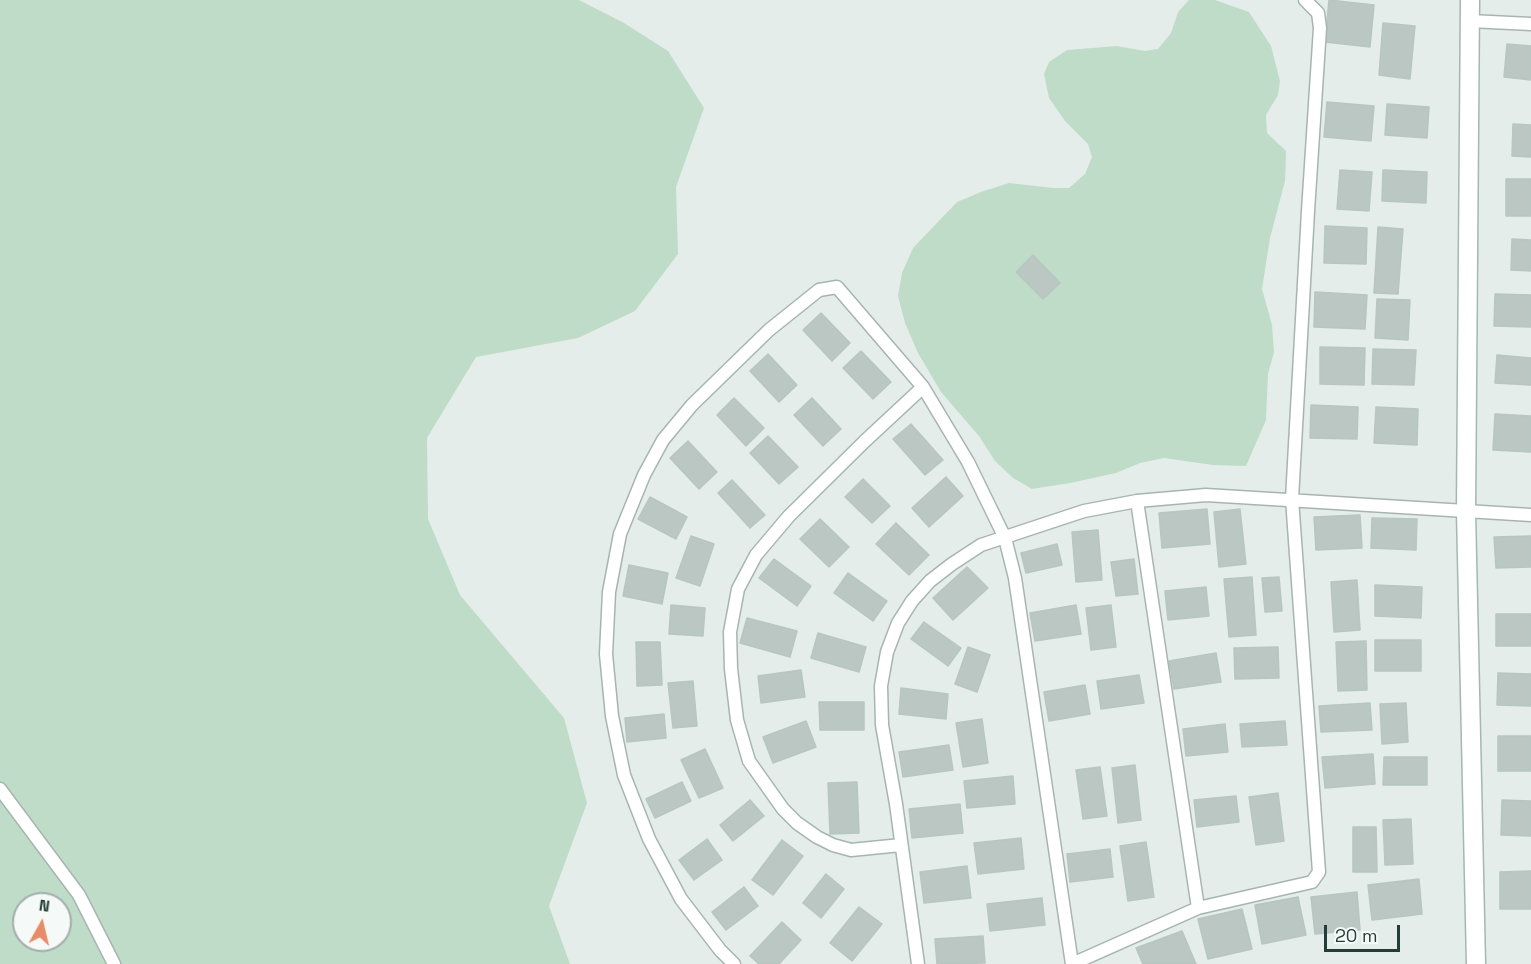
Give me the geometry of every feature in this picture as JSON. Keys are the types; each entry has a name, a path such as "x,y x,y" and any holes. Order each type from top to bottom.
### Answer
{"street":[{"path":"1470,0 1466,511 1476,964"}],"lane":[{"path":"734,964 720,950 681,899 649,839 624,775 612,716 606,654 609,592 620,534 644,475 663,440 692,405 769,330 819,290 837,287 923,387 968,462 1005,538 1015,578 1072,964 1198,908 1312,882 1319,872 1292,499 1320,28 1318,13 1305,0"},
{"path":"1470,21 1531,24"},
{"path":"901,845 852,850 833,845 797,823 783,809 749,761 737,720 731,669 730,632 738,590 756,555 789,516 923,387"},
{"path":"918,964 882,725 881,686 887,652 898,623 912,601 930,581 952,564 981,545 1084,511 1137,501 1206,495 1531,515"},
{"path":"1137,501 1198,908"},
{"path":"0,789 80,895 114,964"}],"green space":[{"path":"0,0 579,0 624,23 668,51 704,108 676,187 678,254 635,311 578,338 476,357 427,438 428,519 460,595 564,718 587,803 549,906 570,964 0,964"},
{"path":"1189,0 1215,0 1249,12 1271,46 1280,81 1278,95 1266,115 1267,133 1286,151 1285,181 1270,238 1262,289 1272,325 1274,352 1268,374 1266,420 1246,466 1213,465 1164,458 1140,463 1116,473 1032,489 1013,478 995,461 979,436 941,392 918,353 905,323 898,296 902,273 913,248 957,202 1009,183 1069,188 1085,174 1092,157 1088,144 1065,121 1049,98 1044,74 1049,62 1067,50 1117,46 1145,51 1158,49 1171,33 1178,12"}],"building":[{"path":"1329,0 1374,5 1370,47 1325,42"},
{"path":"1383,23 1415,26 1410,79 1379,75"},
{"path":"1507,44 1531,46 1531,80 1504,77"},
{"path":"1327,102 1374,106 1371,141 1324,137"},
{"path":"1387,104 1429,107 1427,138 1385,135"},
{"path":"1513,124 1531,125 1531,157 1512,156"},
{"path":"1340,170 1372,172 1369,211 1337,209"},
{"path":"1383,170 1427,172 1426,203 1382,201"},
{"path":"1506,179 1531,179 1531,216 1506,216"},
{"path":"1325,226 1367,228 1366,264 1324,263"},
{"path":"1378,227 1403,229 1398,294 1374,293"},
{"path":"1512,239 1531,240 1531,271 1511,270"},
{"path":"1033,255 1060,283 1043,299 1016,272"},
{"path":"1315,292 1367,295 1365,329 1314,327"},
{"path":"1495,294 1531,295 1531,327 1494,326"},
{"path":"1377,299 1410,300 1408,340 1375,338"},
{"path":"821,313 850,343 832,361 803,330"},
{"path":"1320,347 1365,348 1364,385 1320,384"},
{"path":"1373,349 1416,350 1414,385 1372,384"},
{"path":"861,351 891,382 873,399 843,368"},
{"path":"768,354 797,385 779,402 750,371"},
{"path":"1497,355 1531,358 1531,385 1495,383"},
{"path":"734,398 764,428 746,446 717,415"},
{"path":"812,398 841,429 823,446 794,415"},
{"path":"1311,405 1358,407 1357,439 1310,438"},
{"path":"1376,407 1418,409 1417,445 1374,443"},
{"path":"1495,414 1531,416 1531,452 1493,450"},
{"path":"911,424 943,460 925,475 893,439"},
{"path":"768,436 798,467 779,484 750,453"},
{"path":"688,441 717,472 699,489 670,458"},
{"path":"946,477 963,496 929,527 912,508"},
{"path":"863,479 890,506 872,523 845,497"},
{"path":"732,480 765,515 750,528 718,493"},
{"path":"650,497 687,517 676,539 638,519"},
{"path":"1207,509 1210,544 1162,548 1159,513"},
{"path":"1240,509 1246,564 1219,567 1214,512"},
{"path":"1360,515 1362,548 1316,550 1314,517"},
{"path":"1372,518 1417,519 1416,550 1371,548"},
{"path":"820,519 849,547 829,567 800,539"},
{"path":"896,523 929,555 909,575 876,544"},
{"path":"1098,530 1102,580 1076,582 1072,532"},
{"path":"691,536 714,544 700,586 676,578"},
{"path":"1531,536 1531,567 1496,568 1494,537"},
{"path":"1057,544 1062,565 1026,573 1021,553"},
{"path":"774,559 811,586 797,606 759,578"},
{"path":"1134,559 1138,594 1116,596 1111,562"},
{"path":"629,565 668,573 662,604 623,596"},
{"path":"967,567 988,588 953,620 933,598"},
{"path":"848,573 887,601 873,621 834,593"},
{"path":"1252,577 1256,635 1229,637 1224,579"},
{"path":"1279,577 1282,611 1265,612 1262,578"},
{"path":"1357,580 1360,630 1334,632 1331,582"},
{"path":"1375,585 1422,587 1421,618 1375,616"},
{"path":"1206,587 1209,616 1168,620 1165,591"},
{"path":"671,605 705,608 703,636 669,634"},
{"path":"1076,605 1081,634 1035,641 1030,613"},
{"path":"1111,605 1116,647 1091,650 1086,608"},
{"path":"1496,614 1531,614 1531,646 1496,646"},
{"path":"747,618 797,631 790,657 740,643"},
{"path":"924,622 961,648 948,666 911,639"},
{"path":"818,633 866,647 859,672 811,658"},
{"path":"1375,640 1421,640 1421,671 1375,671"},
{"path":"1366,641 1367,690 1338,691 1336,642"},
{"path":"636,642 660,642 662,685 637,686"},
{"path":"968,647 990,655 977,692 955,684"},
{"path":"1278,647 1279,678 1235,679 1234,648"},
{"path":"1216,653 1221,682 1174,689 1169,661"},
{"path":"801,670 805,697 761,703 758,676"},
{"path":"1498,673 1531,674 1531,706 1497,705"},
{"path":"1139,675 1144,703 1101,709 1097,681"},
{"path":"693,681 697,726 673,728 668,683"},
{"path":"1085,685 1090,714 1049,721 1044,692"},
{"path":"901,688 948,694 946,719 899,714"},
{"path":"819,702 864,702 864,730 820,730"},
{"path":"1370,703 1372,730 1321,732 1319,706"},
{"path":"1406,703 1408,742 1382,744 1380,704"},
{"path":"664,714 666,738 627,742 625,718"},
{"path":"982,719 988,763 963,767 956,723"},
{"path":"806,721 816,747 773,763 763,737"},
{"path":"1285,721 1287,745 1242,747 1240,724"},
{"path":"1225,724 1228,752 1186,756 1183,729"},
{"path":"1498,736 1531,736 1531,771 1498,771"},
{"path":"949,745 953,770 903,777 899,752"},
{"path":"705,749 723,788 699,798 681,760"},
{"path":"1373,754 1375,784 1325,788 1322,757"},
{"path":"1384,757 1427,757 1427,785 1383,785"},
{"path":"1135,765 1141,820 1118,823 1112,768"},
{"path":"1100,767 1107,816 1083,819 1076,770"},
{"path":"1013,776 1015,804 967,808 964,781"},
{"path":"682,782 691,801 655,818 646,799"},
{"path":"857,782 859,833 830,834 828,783"},
{"path":"1278,793 1284,841 1256,845 1249,797"},
{"path":"1236,796 1239,822 1197,827 1194,800"},
{"path":"750,800 764,816 733,841 720,825"},
{"path":"1502,800 1531,801 1531,836 1501,835"},
{"path":"960,804 963,833 912,838 909,809"},
{"path":"1411,819 1413,864 1385,865 1383,820"},
{"path":"1353,827 1376,827 1377,872 1353,872"},
{"path":"1021,838 1024,869 978,874 974,843"},
{"path":"707,839 722,860 694,880 679,860"},
{"path":"782,840 803,856 773,895 752,880"},
{"path":"1146,842 1154,897 1128,901 1120,846"},
{"path":"1110,849 1113,877 1070,882 1067,854"},
{"path":"967,866 971,898 924,903 920,872"},
{"path":"1531,871 1531,909 1500,909 1500,872"},
{"path":"826,874 844,889 821,918 803,903"},
{"path":"1419,879 1422,914 1372,920 1368,885"},
{"path":"744,887 758,906 726,930 712,912"},
{"path":"1357,892 1360,930 1315,934 1311,897"},
{"path":"1298,897 1306,935 1262,944 1255,905"},
{"path":"1042,898 1045,925 990,931 987,904"},
{"path":"859,907 882,924 852,961 830,943"},
{"path":"1242,909 1252,949 1208,959 1198,919"},
{"path":"782,922 801,940 779,964 759,964 750,956"},
{"path":"1182,931 1196,964 1143,964 1136,948"},
{"path":"983,936 985,963 937,964 935,939"}]}
